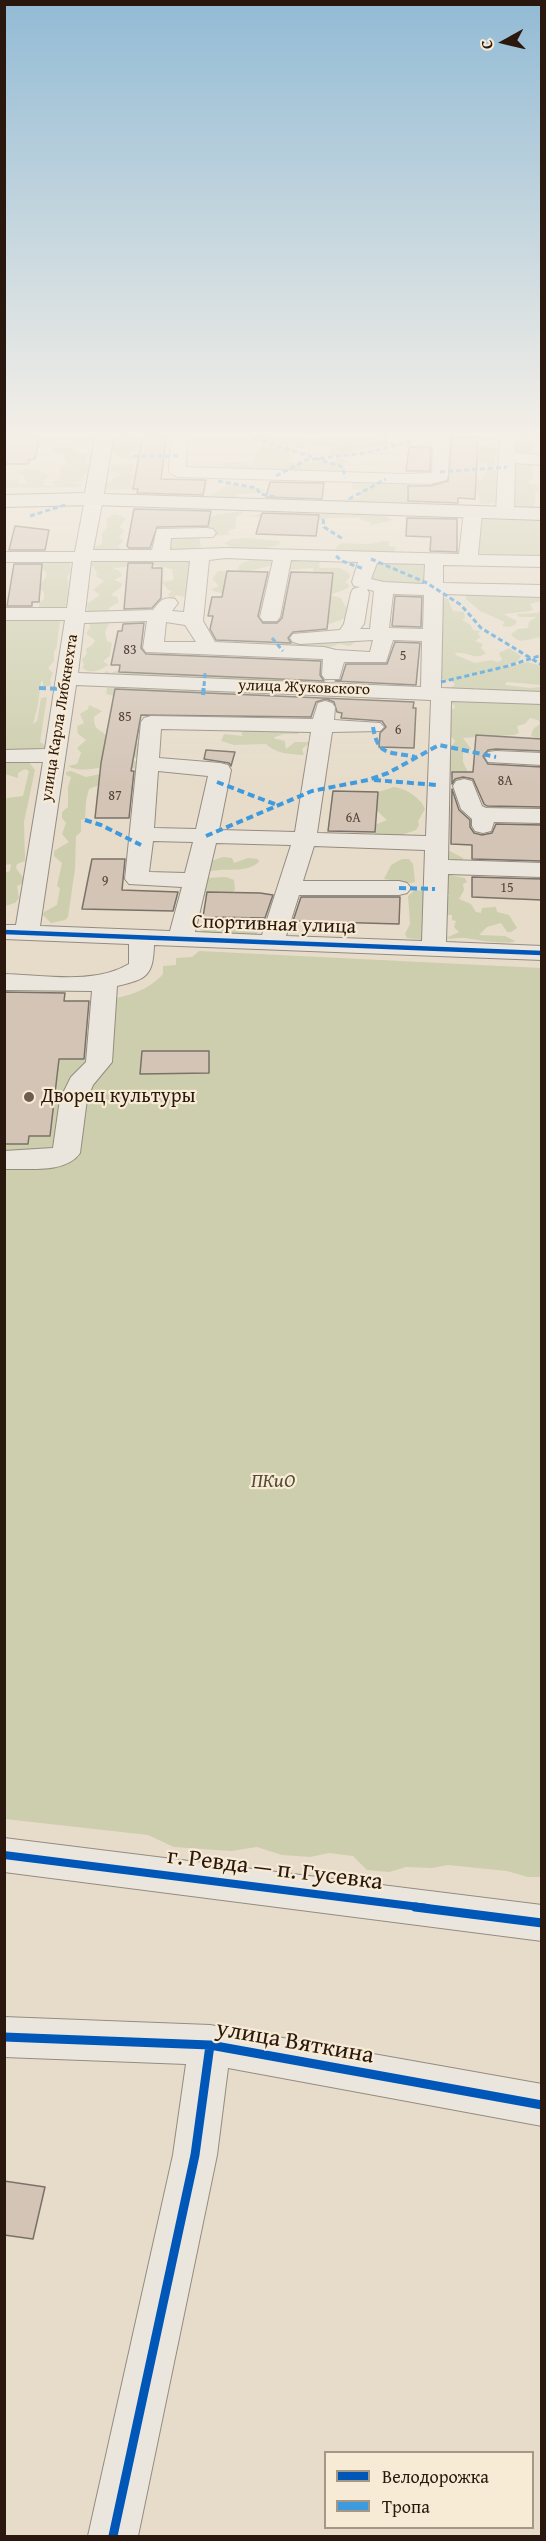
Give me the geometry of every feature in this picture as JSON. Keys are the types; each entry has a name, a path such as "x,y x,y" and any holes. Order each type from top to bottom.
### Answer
{"street":[{"name":"улица Карла Либкнехта","path":"16,932 55,755 84,551"},
{"path":"4,557 164,556 174,551"},
{"path":"201,635 195,601 204,551"},
{"path":"224,551 226,553 542,562"},
{"path":"425,551 429,559 433,589 432,635 436,693 434,947"},
{"path":"468,560 469,551"},
{"path":"270,616 284,554"},
{"path":"164,556 168,580 153,648 201,635 287,639 382,634 432,635"},
{"path":"346,636 354,624 364,569 373,557"},
{"path":"361,588 384,594 433,589 542,591"},
{"path":"162,610 189,619 201,635 335,656 379,658 384,594"},
{"path":"4,614 75,616 162,610 195,601"},
{"path":"272,941 305,839 321,725 335,656"},
{"name":"улица Жуковского","path":"67,679 542,698"},
{"path":"196,880 137,879 151,722 373,727"},
{"path":"4,756 55,755"},
{"path":"496,757 542,759"},
{"path":"148,764 220,770 181,938"},
{"path":"464,786 472,809 483,821 512,824 513,833 542,833"},
{"path":"483,821 542,816"},
{"path":"142,834 435,843"},
{"path":"435,867 542,870"},
{"path":"290,888 337,890 354,887 399,888"},
{"name":"Спортивная улица","path":"16,932 542,953"},
{"path":"4,982 81,983 105,981 133,974 141,967 142,937"},
{"path":"4,1160 52,1159 66,1153 73,1101 81,1083 94,1072 99,1062 105,981"},
{"name":"г. Ревда — п. Гусевка","path":"4,1856 542,1923"},
{"name":"улица Вяткина","path":"4,2037 210,2045 542,2105"},
{"path":"113,2536 195,2155 210,2045"}],"green space":[{"path":"169,551 196,551 194,552 172,555"},
{"path":"337,551 395,551 394,553"},
{"path":"476,551 541,551 541,560 484,558 476,554"},
{"path":"254,558 270,558 276,561 273,565 250,571 249,577 231,590 221,593 211,589 219,586 212,579 218,571 239,571 238,568 242,563"},
{"path":"97,559 186,559 190,561 190,578 186,581 192,583 184,586 191,589 186,591 185,597 176,595 174,599 170,599 168,594 172,591 168,590 162,582 174,580 172,569 153,565 113,568 121,572 122,576 114,580 122,583 122,586 111,595 117,597 119,602 109,608 110,622 105,632 107,641 112,643 110,656 103,661 109,665 92,671 82,668 84,665 82,659 87,654 86,649 95,640 86,634 90,627 87,604 100,595 93,590 104,581 96,576 97,572 91,565"},
{"path":"293,559 320,560 319,568 340,568 349,573 350,577 345,582 349,585 348,588 330,595 341,598 345,606 349,607 348,617 314,630 314,633 349,642 366,639 365,641 355,642 350,646 339,644 320,651 281,645 279,643 297,640 293,630 269,623 259,626 260,620 299,621 329,609 330,599 317,598 313,568 288,570 288,561"},
{"path":"69,561 71,570 67,577 67,600 65,608 60,611 54,661 48,668 53,673 51,683 50,686 43,686 43,681 41,681 33,724 37,721 41,698 47,697 40,742 52,750 24,760 29,762 35,770 24,822 25,861 17,864 16,868 24,879 23,883 17,886 19,898 15,903 5,906 5,873 10,871 11,864 5,865 5,803 7,798 23,796 29,771 25,769 18,773 18,778 5,774 5,610 39,608 39,603 44,599 44,592 38,588 47,575 34,563"},
{"path":"380,563 423,563 426,566 426,585 370,582 372,566"},
{"path":"480,594 542,595 541,601 530,604 533,609 530,611 503,614 517,621 513,626 506,627 502,626 505,622 480,611 466,599 466,596"},
{"path":"438,596 448,599 453,611 464,612 465,618 462,620 471,625 473,630 480,631 478,634 481,637 475,641 483,644 481,648 486,653 479,656 455,653 456,655 475,663 491,660 497,662 502,660 499,653 509,648 521,656 517,662 509,664 510,666 528,662 541,666 541,685 507,682 505,685 541,687 541,698 480,691 477,688 454,692 450,688 455,685 453,682 427,675 420,663 424,662"},
{"path":"541,609 541,637 525,640 514,638 511,634 518,629 528,628 529,622 536,617 519,617 517,614 538,613"},
{"path":"119,670 320,671 330,679 322,684 102,675 106,671 110,673"},
{"path":"107,688 272,693 275,696 208,693 119,694 114,696 106,694"},
{"path":"454,699 541,703 541,739 531,736 533,729 540,724 538,720 530,718 525,724 517,726 519,733 514,735 463,738 471,749 463,752 463,762 468,772 452,772 452,775 446,775 450,749 455,741 450,735 447,710 454,709 455,706 450,702"},
{"path":"89,705 102,711 94,717 94,723 106,737 134,752 134,743 141,743 138,757 133,758 138,763 138,782 134,782 135,769 127,766 118,765 84,770 68,766 77,764 81,753 77,748 86,740 78,734 77,726 84,723 80,714 88,709"},
{"path":"300,729 298,734 283,734 273,738 285,741 286,749 295,742 310,743 302,749 304,755 278,752 266,744 234,745 221,741 224,734 243,736 241,733 249,730 271,732 271,730"},
{"path":"71,771 86,777 100,774 99,785 89,789 85,819 81,820 81,832 76,836 75,869 68,917 65,920 51,923 43,915 44,912 57,905 60,888 57,886 62,863 54,856 54,851 69,842 62,834 66,823 62,818 62,812 68,807 68,787 71,777 66,775 66,772"},
{"path":"394,787 413,795 423,805 425,809 418,821 419,825 416,830 404,834 405,836 375,837 375,825 387,820 376,810 378,792"},
{"path":"444,848 463,858 463,862 453,867 448,875 465,878 467,882 463,884 464,890 459,899 471,904 476,912 481,913 482,908 496,907 497,912 509,915 517,928 507,932 501,923 487,927 479,935 505,936 515,941 489,942 446,938 459,932 454,927 456,921 452,920 452,915 447,915 447,919 443,920 445,897 450,896 447,894"},
{"path":"223,857 232,858 234,863 248,858 258,859 259,862 247,868 208,872 208,862"},
{"path":"402,859 409,859 413,864 415,882 384,879 391,865"},
{"path":"226,877 234,880 235,890 231,893 206,892 205,896 194,897 179,891 180,888 205,878"},
{"path":"415,890 428,892 425,916 421,918 424,921 425,940 407,938 405,934 410,924 408,896"},
{"path":"205,923 258,925 260,929 254,938 208,935 196,926"},
{"name":"ПКиО","path":"199,951 541,968 541,1877 448,1865 432,1868 406,1867 389,1872 367,1870 353,1856 329,1853 310,1857 282,1855 257,1847 231,1851 174,1847 148,1835 5,1819 5,1144 29,1136 50,1136 59,1059 84,1059 91,1001 130,995 148,987 163,974 163,966 176,965 176,958 192,957"}],"building":[{"path":"430,551 457,551 457,552"},
{"path":"128,563 153,563 152,568 162,568 161,598 152,608 124,609"},
{"path":"14,564 42,564 39,602 32,602 32,606 7,606"},
{"path":"227,571 268,572 258,616 263,623 277,623 282,618 291,572 333,573 327,629 293,632 288,638 291,643 216,640 210,629 213,616 208,616 212,597 222,597"},
{"path":"395,596 422,597 421,627 392,626"},
{"path":"144,623 141,648 146,654 321,661 320,675 324,681 119,672 120,665 111,665 118,631 122,631 123,624"},
{"path":"395,642 420,643 416,685 335,681 341,680 346,664 387,664"},
{"path":"115,689 414,702 413,708 416,708 414,748 379,747 380,733 386,727 382,721 341,718 342,713 337,712 334,702 326,699 316,702 311,717 141,715 131,771 134,771 129,818 95,818 101,763"},
{"path":"476,735 542,739 542,751 496,749 488,750 483,756 488,764 542,767 542,807 487,806 473,779 463,777 455,779 452,784 452,772 473,772"},
{"path":"206,750 235,752 231,766 229,763 204,759"},
{"path":"452,789 459,810 470,820 470,827 474,833 482,835 492,833 496,824 542,825 542,861 472,859 472,845 451,844"},
{"path":"333,791 378,792 375,832 328,831"},
{"path":"92,859 125,859 122,890 178,892 173,911 82,909"},
{"path":"472,877 542,879 542,900 472,897"},
{"path":"207,892 273,895 265,918 203,917"},
{"path":"301,897 400,897 399,924 293,921"},
{"name":"Дворец культуры","path":"4,992 65,993 64,1001 89,1001 84,1059 59,1059 50,1136 29,1136 28,1144 4,1144"},
{"path":"142,1051 209,1051 209,1073 140,1074"},
{"path":"4,2181 45,2187 33,2239 4,2235"}],"marked path":[{"path":"336,556 342,561 364,569"},
{"path":"371,559 427,583 461,605 481,628 542,665"},
{"path":"272,638 283,651"},
{"path":"441,682 508,666 542,655"},
{"path":"203,695 205,673"},
{"path":"39,688 66,689"},
{"path":"373,727 376,744 380,749 415,757"},
{"path":"206,836 312,791 368,780 388,773 439,745 496,757"},
{"path":"374,780 437,785"},
{"path":"217,782 277,805"},
{"path":"85,820 101,825 141,845"},
{"path":"399,888 435,889"}],"cycle path":[{"path":"4,932 542,953"},
{"path":"4,1855 542,1923"},
{"path":"4,2037 210,2045 542,2105"},
{"path":"113,2536 195,2155 210,2045"}],"place":[{"name":"Дворец культуры","path":"29,1097"}]}
